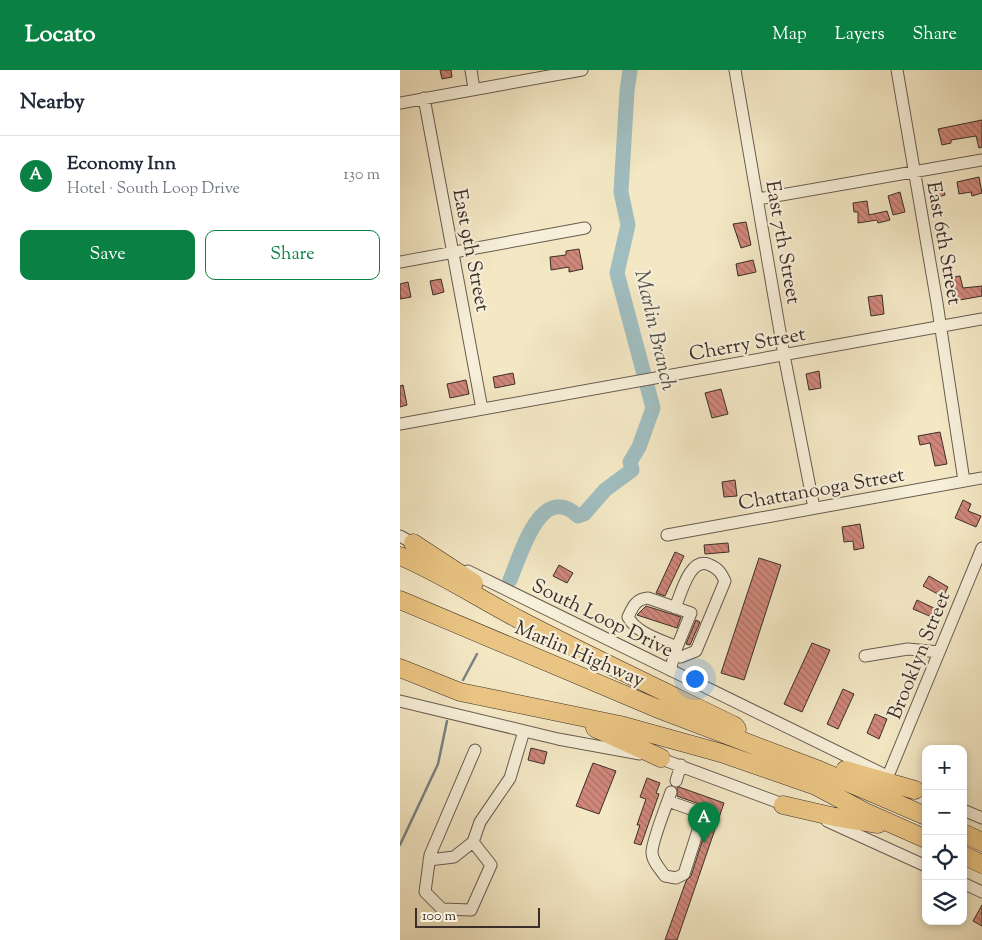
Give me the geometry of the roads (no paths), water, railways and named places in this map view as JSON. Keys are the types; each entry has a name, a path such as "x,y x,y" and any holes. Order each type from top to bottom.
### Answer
{"highway":[{"path":"407,540 582,652"},
{"path":"400,556 424,566 489,604 582,652 735,726 746,741"},
{"name":"Marlin Highway","path":"400,600 656,708 820,770 922,814"},
{"path":"400,668 460,692"},
{"path":"400,678 620,725 721,753 816,786 922,837"},
{"path":"540,707 617,737 661,758"},
{"path":"820,770 842,770 920,793"},
{"path":"783,805 866,823 894,825"},
{"path":"965,835 982,842"},
{"path":"967,858 982,864"}],"street":[{"path":"470,70 474,89"},
{"path":"400,103 582,70"},
{"name":"East 7th Street","path":"735,70 784,355 814,508"},
{"name":"East 6th Street","path":"897,70 941,326 964,481"},
{"name":"East 9th Street","path":"424,98 482,409"},
{"path":"758,199 982,160"},
{"path":"400,262 586,228"},
{"name":"Cherry Street","path":"400,424 982,319"},
{"name":"Chattanooga Street","path":"667,535 982,478"},
{"name":"South Loop Drive","path":"407,540 920,793"},
{"name":"Brooklyn Street","path":"888,776 982,548"},
{"path":"675,608 692,568 698,563 708,563 720,570 725,581 696,651 681,657 645,633 630,621 628,617 634,604 640,599 648,598 708,621"},
{"path":"670,670 675,652 691,613"},
{"path":"865,656 908,650 939,652"},
{"path":"400,701 524,731 661,758 819,817 922,864"},
{"path":"429,860 454,857 472,842 480,822 510,778 524,731"},
{"path":"472,842 491,864 471,910 442,910 425,892 429,860 475,750"},
{"path":"672,791 696,811 701,821 684,874 676,878 664,876 656,864 652,852 672,791 681,766"},
{"path":"967,812 982,818"},
{"path":"967,885 982,892"}],"waterway":[{"name":"Marlin Branch","path":"510,580 527,539 534,525 543,514 553,508 565,508 578,516 584,514 605,490 632,470 630,462 639,447 653,408 617,273 628,225 621,192 630,70"},
{"name":"Marlin Branch","path":"463,680 477,654"},
{"name":"Marlin Branch","path":"400,845 438,764 447,721"}],"place":[{"name":"Economy Inn","path":"704,843"}]}
